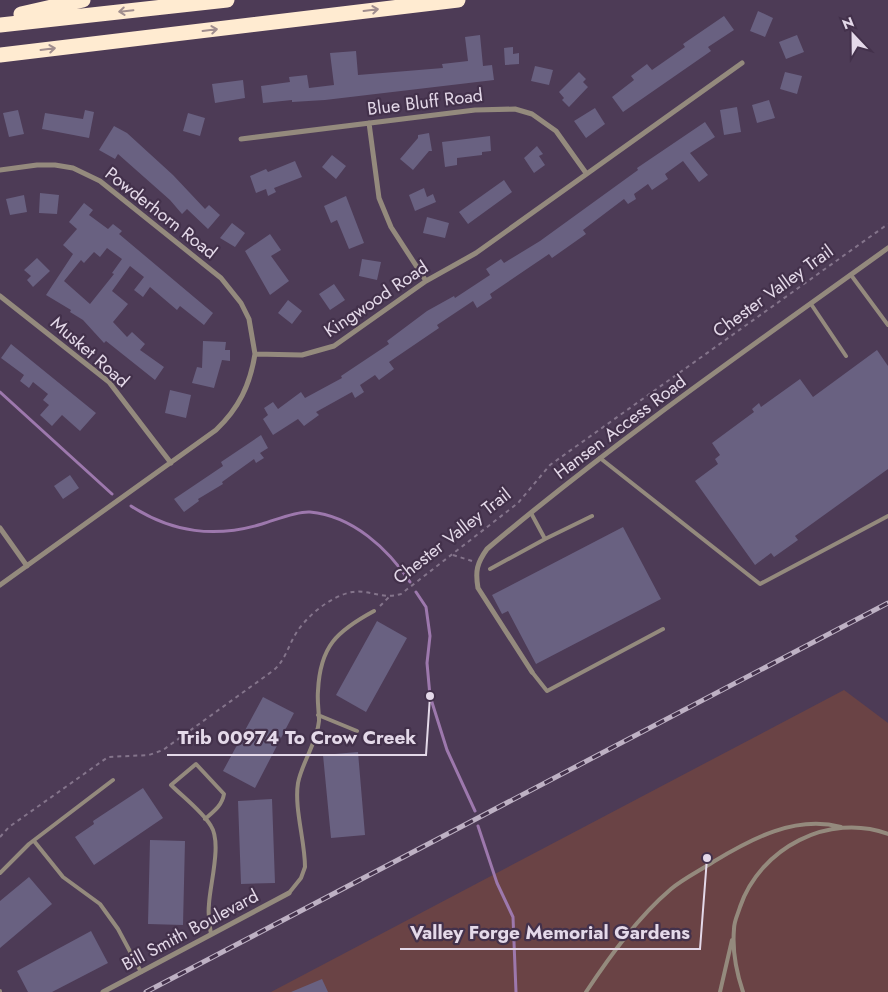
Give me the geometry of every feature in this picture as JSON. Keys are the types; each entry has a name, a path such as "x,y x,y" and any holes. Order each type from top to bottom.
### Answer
{"highway":[{"path":"0,18 83,0"},
{"path":"0,25 227,0"},
{"path":"0,54 458,0"}],"street":[{"name":"Kingwood Road","path":"255,354 302,355 334,346 426,281 476,253 742,63"},
{"name":"Blue Bluff Road","path":"241,139 475,110 515,109 532,114 556,131 586,174"},
{"path":"369,123 379,198 391,226 426,281"},
{"name":"Powderhorn Road","path":"0,170 37,165 56,166 73,168 100,181 208,266 226,284 241,304 249,319 255,354"},
{"name":"Hansen Access Road","path":"477,563 487,549 600,458 698,384 888,248"},
{"name":"Musket Road","path":"0,296 109,382 171,463"},
{"path":"0,585 216,430 229,418 246,390 252,374 255,354"},
{"path":"0,528 27,566"},
{"path":"477,563 475,575 478,588 532,672"},
{"name":"Bill Smith Boulevard","path":"103,992 289,893"}],"lane":[{"path":"851,275 888,325"},
{"path":"811,304 846,356"},
{"path":"600,458 760,584 888,516"},
{"path":"531,513 545,539"},
{"path":"490,569 592,516"},
{"path":"289,893 301,878 304,867 297,794 302,771 315,737 318,715 319,678 328,649 344,628 374,611"},
{"path":"532,672 547,691 663,629"},
{"path":"318,715 357,731"},
{"path":"205,819 217,809 223,801 224,794 196,764 171,785 205,819 214,834 214,863 208,904 211,934"},
{"path":"0,873 34,841 112,780"},
{"path":"586,992 605,964 637,925 671,889 743,844 782,829 806,824 824,823 841,827 875,829 888,834"},
{"path":"743,992 734,966 734,927 746,890 770,859 803,837 841,827"},
{"path":"34,841 63,877 100,904 118,929 141,972"},
{"path":"720,992 734,933"}],"path":[{"name":"Chester Valley Trail","path":"0,837 9,827 108,757 155,754 183,738 274,670 280,664 296,634 307,619 336,598 362,591 389,597 401,594 518,503 550,465 888,224"},
{"path":"453,555 477,563"},
{"path":"374,611 389,597"}],"shaded area":[{"path":"844,690 888,723 888,992 271,992"}],"building":[{"path":"758,11 773,18 765,37 750,31"},
{"path":"724,16 734,30 708,47 711,51 623,112 612,97 634,80 631,76 647,64 652,70 685,47 683,44"},
{"path":"480,35 483,66 492,65 494,80 325,100 292,102 292,100 263,103 261,86 290,82 289,77 307,75 309,88 334,85 330,53 356,51 358,75 443,68 442,64 468,61 465,37"},
{"path":"797,35 804,52 786,59 779,42"},
{"path":"513,47 513,54 519,53 519,64 505,65 504,48"},
{"path":"535,66 553,70 549,85 531,81"},
{"path":"579,72 586,79 583,82 588,87 569,107 562,100 564,98 559,92"},
{"path":"785,72 802,76 797,94 780,89"},
{"path":"243,80 245,98 215,103 212,84"},
{"path":"769,100 775,118 757,123 752,105"},
{"path":"737,107 741,132 724,135 720,110"},
{"path":"595,108 605,124 586,138 574,121"},
{"path":"18,110 24,134 9,137 3,113"},
{"path":"85,110 94,112 89,138 42,129 45,113 83,119"},
{"path":"188,113 205,118 200,136 183,131"},
{"path":"705,122 715,137 690,153 708,175 699,182 683,161 665,174 668,179 652,190 648,184 634,194 636,199 628,204 624,199 583,230 586,234 552,258 549,254 490,294 492,298 477,308 473,301 437,325 439,328 389,362 394,369 379,380 375,375 360,385 364,392 355,398 352,392 316,412 319,415 304,426 298,419 273,435 263,419 268,415 264,408 273,402 278,409 301,392 305,398 342,378 341,376 389,344 387,341 427,311 454,296 455,298 490,275 486,269 501,259 504,263 540,241 638,170 637,168"},
{"path":"114,126 127,133 173,175 205,209 209,205 220,215 208,229 187,209 182,214 170,200 118,154 115,159 99,150"},
{"path":"429,133 432,151 429,151 413,170 400,159 418,138 418,135"},
{"path":"490,136 491,151 482,152 482,155 457,158 457,165 445,167 442,142"},
{"path":"537,146 543,154 539,156 545,165 534,173 524,158"},
{"path":"332,155 346,166 336,179 322,167"},
{"path":"295,161 302,177 274,188 276,192 268,196 266,189 256,193 250,176 266,169 268,172"},
{"path":"504,180 512,192 468,224 459,212"},
{"path":"424,188 427,197 433,194 436,202 415,211 409,195"},
{"path":"40,193 59,195 57,214 39,213"},
{"path":"24,195 27,212 10,215 6,199"},
{"path":"346,196 364,243 349,249 337,220 331,223 324,206"},
{"path":"84,203 93,210 89,215 108,229 113,224 122,231 119,234 213,313 204,325 180,306 177,310 150,287 143,297 134,290 144,277 130,266 112,291 128,304 113,322 127,337 132,332 145,344 140,350 164,367 155,380 106,341 104,343 83,320 70,312 71,310 46,295 73,254 63,245 77,229 69,222","holes":["107,248 122,259 112,273 114,274 90,304 64,281 81,260 84,263 94,252 100,257"]},
{"path":"427,217 449,223 445,238 423,233"},
{"path":"232,223 245,233 235,247 220,238"},
{"path":"270,234 281,250 271,256 289,281 270,295 245,251"},
{"path":"37,258 50,271 33,287 27,280 31,276 24,270"},
{"path":"362,259 381,262 377,280 359,276"},
{"path":"334,284 345,300 330,310 319,294"},
{"path":"288,300 302,311 292,324 278,313"},
{"path":"203,341 226,342 225,350 230,350 230,361 222,360 214,388 192,383 197,367 202,368"},
{"path":"11,344 96,413 80,431 62,415 52,426 40,415 49,405 43,400 48,394 33,382 29,388 20,381 24,375 1,358"},
{"path":"877,350 888,366 888,469 795,536 798,540 774,557 771,553 755,565 695,481 718,464 715,459 720,455 712,443 754,412 752,409 759,403 761,407 800,379 813,397"},
{"path":"170,390 191,395 186,418 165,413"},
{"path":"261,435 268,448 260,453 264,458 256,463 254,459 222,482 223,484 198,499 199,501 184,512 174,499 223,466 221,462"},
{"path":"70,475 79,488 63,499 54,486"},
{"path":"623,527 661,599 536,664 508,611 502,614 492,595"},
{"path":"377,621 407,638 366,712 336,695"},
{"path":"263,697 294,713 255,788 223,771"},
{"path":"358,752 365,835 331,838 323,755"},
{"path":"143,788 163,818 94,865 75,837 94,824 93,821"},
{"path":"272,799 275,883 241,884 238,801"},
{"path":"150,840 185,841 183,925 148,924"},
{"path":"29,877 52,904 0,948 0,901"},
{"path":"91,931 108,963 52,992 28,992 17,971"},
{"path":"322,979 328,992 291,992"}],"waterway":[{"path":"0,392 112,494"},
{"path":"131,506 163,522 179,527 211,532 245,528 299,513 310,512 326,515 341,520 368,536 391,558 410,582"},
{"path":"416,592 426,607 430,636 427,663 430,696 447,750 475,811"},
{"path":"478,826 497,883 513,917 516,992"}],"railway":[{"path":"146,992 888,603"}],"place":[{"name":"Trib 00974 To Crow Creek","path":"430,696"},
{"name":"Valley Forge Memorial Gardens","path":"707,858"}]}
